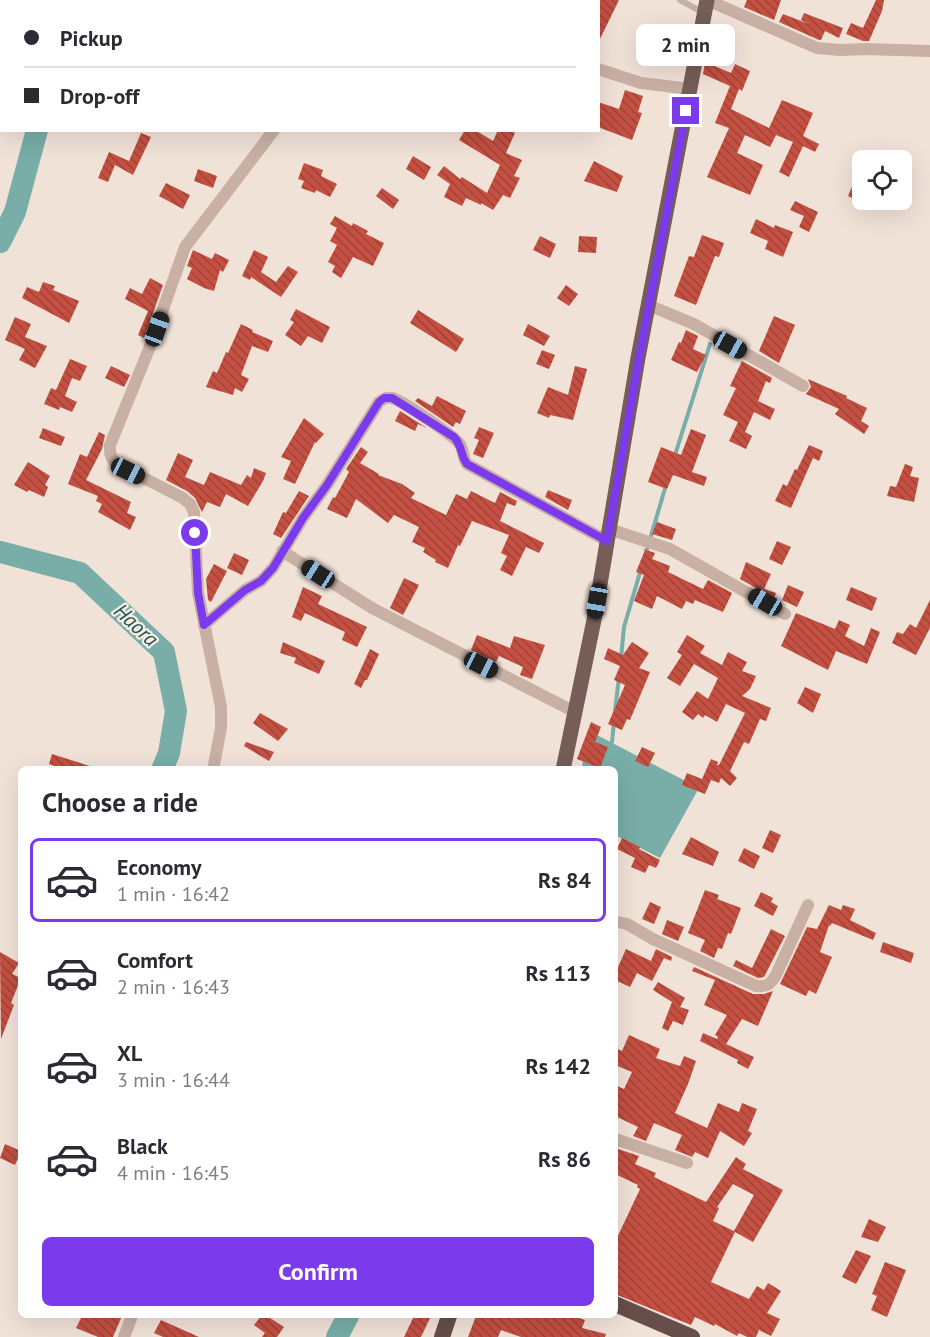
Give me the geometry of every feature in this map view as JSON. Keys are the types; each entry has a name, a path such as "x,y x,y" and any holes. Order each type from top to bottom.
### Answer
{"highway":[{"path":"618,1305 692,1337"},
{"path":"442,1337 448,1318"}],"main road":[{"path":"563,766 706,4"}],"street":[{"path":"706,4 818,48 930,51"},
{"path":"600,70 641,83 690,89"},
{"path":"214,766 221,728 221,707 198,593 194,512 183,498 120,466 109,454 110,445 149,350 185,246 272,132"},
{"path":"648,306 694,324 803,386"},
{"path":"204,625 245,590 261,581 273,568 379,402 384,398 392,398 404,404 454,437 461,445 463,459 467,464 608,535 670,549 785,614"},
{"path":"282,551 372,608 574,712"},
{"path":"618,922 627,924 653,939 756,986 766,986 776,975 808,905"},
{"path":"618,1140 687,1163"},
{"path":"124,1337 131,1318"}],"lane":[{"path":"680,0 706,4"}],"water":[{"path":"593,733 699,788 660,858 618,837 618,766 582,766 583,756"}],"building":[{"path":"600,0 619,0 600,39"},
{"path":"747,0 781,0 774,20 744,7"},
{"path":"876,0 884,0 882,11 869,41 846,34 851,23 863,28"},
{"path":"804,13 843,28 839,38 825,31 819,40 779,22 783,14 809,24 801,20"},
{"path":"705,62 731,73 735,64 750,71 731,109 769,128 782,100 813,113 803,136 819,144 815,152 803,146 789,177 779,172 793,142 776,135 770,147 745,135 737,153 763,165 750,195 707,177 729,128 715,123 730,86 703,74"},
{"path":"625,90 643,96 638,112 642,113 632,140 600,128 600,103 619,109"},
{"path":"464,132 478,132 493,141 497,132 515,133 506,153 522,160 514,176 520,178 510,198 503,195 493,210 466,198 462,206 444,197 450,184 437,175 444,166 460,179 462,177 487,193 500,165 459,140"},
{"path":"141,133 151,137 133,175 115,165 108,182 98,178 109,152 129,161"},
{"path":"413,156 431,167 424,180 406,169"},
{"path":"594,161 623,176 617,192 584,181"},
{"path":"304,163 323,170 321,176 337,184 330,197 316,190 315,193 301,188 304,181 298,179"},
{"path":"198,169 217,176 213,188 194,181"},
{"path":"166,183 190,195 183,209 159,196"},
{"path":"852,187 852,198 848,196"},
{"path":"382,188 399,200 393,209 376,196"},
{"path":"795,201 818,212 809,232 799,227 804,216 790,210"},
{"path":"335,216 352,226 353,223 368,231 366,234 384,243 373,266 353,257 341,278 332,272 335,266 328,262 337,245 330,241 337,228 330,224"},
{"path":"756,219 774,228 775,225 793,232 783,257 765,249 768,241 750,233"},
{"path":"702,235 724,243 719,257 715,256 696,305 674,296 689,256 694,257"},
{"path":"540,236 556,244 550,258 533,250"},
{"path":"579,236 597,237 596,253 578,252"},
{"path":"193,250 212,259 215,253 229,260 223,272 220,270 214,291 187,279 192,268 187,266"},
{"path":"254,250 268,257 261,272 276,282 288,266 298,272 281,297 251,277 250,280 242,276"},
{"path":"150,278 163,285 144,338 138,335 148,311 125,299 130,288 142,294"},
{"path":"43,282 55,286 53,290 79,301 69,323 22,298 27,287 39,292"},
{"path":"566,285 578,294 569,306 557,298"},
{"path":"296,309 330,327 322,343 308,336 301,346 285,335 294,322 290,320"},
{"path":"418,310 464,339 456,352 410,323"},
{"path":"774,316 795,325 779,363 759,351"},
{"path":"15,317 31,324 25,337 47,346 35,368 19,360 25,349 5,340"},
{"path":"241,324 253,330 252,332 273,341 268,352 252,346 241,375 249,379 242,392 235,388 233,395 206,387 213,371 217,373"},
{"path":"528,324 550,336 544,346 523,335"},
{"path":"686,330 698,336 693,349 706,355 697,372 671,360"},
{"path":"542,350 555,355 549,369 536,364"},
{"path":"70,359 87,366 80,381 72,378 65,396 77,402 72,412 44,404 51,388 56,390"},
{"path":"742,361 772,378 770,383 766,381 758,401 775,409 770,420 754,412 745,432 752,436 746,449 729,441 738,422 723,415 736,388 730,386"},
{"path":"111,366 130,375 124,387 105,378"},
{"path":"575,366 587,369 573,420 550,415 549,418 537,413 548,387 568,395"},
{"path":"808,379 847,396 846,398 867,408 861,421 869,426 864,434 835,414 839,409 806,394 811,387"},
{"path":"437,396 466,411 460,424 456,422 453,427 415,401 418,398 432,406"},
{"path":"400,411 427,428 418,424 415,431 395,421"},
{"path":"304,418 324,434 315,442 295,484 283,479 291,461 281,457"},
{"path":"479,427 494,433 483,458 473,454 479,440 474,438"},
{"path":"43,428 65,437 61,446 39,438"},
{"path":"691,429 706,435 692,472 707,477 704,486 673,475 667,489 648,482 661,447 681,455"},
{"path":"99,432 105,435 102,449 86,480 131,502 127,513 136,517 130,530 98,512 102,504 96,501 98,496 68,484 80,454 87,457"},
{"path":"809,445 823,451 819,461 813,458 791,508 775,501 783,484 787,486 795,469 797,470"},
{"path":"361,447 368,452 360,463 378,475 402,484 415,493 411,498 446,515 456,494 467,499 471,491 495,503 500,492 517,501 515,506 507,503 500,521 544,543 539,553 526,547 512,576 500,570 507,556 501,553 509,535 472,521 448,568 435,562 436,560 423,552 425,548 412,542 419,527 394,515 388,523 356,499 347,518 327,509 349,472 346,469"},
{"path":"178,453 193,460 185,477 204,485 210,472 241,485 247,475 251,478 254,468 266,473 248,506 226,494 220,507 207,502 202,512 195,498 166,480"},
{"path":"28,462 50,476 45,485 48,487 44,497 14,485"},
{"path":"905,464 913,467 910,476 919,478 914,502 887,496 890,486 896,487"},
{"path":"548,490 572,500 568,510 545,497"},
{"path":"299,491 309,496 281,538 273,534 283,512 286,513"},
{"path":"657,522 676,529 672,540 652,534"},
{"path":"777,541 791,547 782,565 769,559"},
{"path":"641,548 655,553 652,559 670,566 668,572 703,589 708,580 732,593 723,612 695,600 693,604 686,601 682,609 657,596 652,609 634,601 644,575 636,572 645,550"},
{"path":"234,553 249,560 242,575 227,568"},
{"path":"746,562 771,574 764,589 776,593 774,598 740,579"},
{"path":"214,564 227,571 211,602 208,600 206,579"},
{"path":"404,578 419,585 403,615 390,608"},
{"path":"788,585 804,592 797,607 782,600"},
{"path":"303,587 322,596 318,604 367,627 357,647 342,640 345,632 305,613 301,621 292,617"},
{"path":"851,587 877,598 872,611 846,600"},
{"path":"930,600 930,628 916,655 892,643 897,632 903,634 910,624 916,628"},
{"path":"796,613 835,629 839,620 850,625 845,636 864,646 871,628 880,632 867,664 836,651 828,670 781,646"},
{"path":"477,635 510,648 514,636 545,645 532,679 520,675 523,667 499,656 496,662 471,650"},
{"path":"687,635 705,646 700,653 722,665 728,652 747,662 742,671 756,676 750,689 742,696 771,708 766,721 760,719 749,744 744,742 730,771 737,778 730,786 721,778 719,783 711,780 705,794 682,785 687,773 702,779 711,759 719,765 745,713 726,704 717,722 698,714 693,720 682,712 697,691 708,699 718,678 694,664 680,686 667,678 682,655 677,652"},
{"path":"283,642 325,661 319,674 294,663 296,658 280,653"},
{"path":"632,642 649,653 639,668 650,672 630,720 627,719 622,730 608,724 625,685 614,680 620,666 604,659 608,648 623,655"},
{"path":"370,649 379,654 361,688 354,684"},
{"path":"805,687 821,694 813,713 797,703"},
{"path":"260,713 288,729 278,741 253,723"},
{"path":"591,722 601,727 595,742 608,747 601,766 577,759"},
{"path":"246,742 274,752 269,761 244,746"},
{"path":"642,747 655,753 648,767 635,761"},
{"path":"52,754 90,766 55,766 49,764"},
{"path":"770,830 781,835 773,853 762,848"},
{"path":"691,837 719,852 713,866 682,854"},
{"path":"622,838 660,860 656,868 649,865 645,873 631,867 635,858 618,850"},
{"path":"744,848 760,856 754,869 738,861"},
{"path":"705,890 719,895 717,899 741,908 731,934 728,933 722,949 718,948 714,958 700,951 705,940 688,933"},
{"path":"761,892 773,898 771,902 778,906 773,916 754,906"},
{"path":"650,902 661,907 654,924 642,919"},
{"path":"829,905 841,910 843,905 855,909 850,920 876,933 873,940 832,923 829,925 820,952 832,957 816,994 809,990 806,996 780,984 807,927 817,929"},
{"path":"667,920 684,927 678,941 662,934"},
{"path":"771,929 785,936 764,977 758,978 733,966 736,960 752,968"},
{"path":"883,942 914,953 911,963 880,952"},
{"path":"626,949 651,961 656,949 672,957 671,961 664,958 652,981 637,973 630,987 618,981 618,967"},
{"path":"0,952 18,962 12,974 18,977 18,986 11,1003 14,1005 1,1039"},
{"path":"694,967 753,994 773,991 758,1026 742,1019 726,1044 754,1057 748,1069 737,1063 738,1060 700,1041 703,1033 717,1039 715,1035 727,1015 704,1005 715,980 692,971"},
{"path":"658,982 685,998 680,1007 689,1010 683,1025 673,1021 668,1031 662,1028 672,1002 653,990"},
{"path":"629,1035 660,1049 656,1058 680,1066 684,1056 696,1061 675,1113 707,1128 718,1103 739,1112 742,1103 757,1109 748,1131 752,1133 744,1146 720,1131 708,1158 695,1152 692,1157 675,1150 682,1135 654,1123 646,1141 633,1136 638,1127 618,1117 618,1086 624,1089 632,1072 618,1066 618,1049 622,1051"},
{"path":"5,1144 18,1150 15,1165 0,1158"},
{"path":"618,1149 639,1156 635,1164 656,1173 654,1177 706,1202 736,1157 746,1164 743,1169 783,1190 753,1242 735,1232 711,1282 749,1299 757,1286 764,1290 768,1283 781,1291 767,1313 780,1319 771,1336 759,1330 756,1337 747,1337 739,1333 737,1336 715,1324 714,1326 695,1317 691,1325 618,1295 618,1236 640,1189 638,1185 618,1175","holes":["733,1184 754,1195 734,1231 713,1221 719,1208 717,1207"]},
{"path":"869,1219 886,1227 878,1242 861,1237"},
{"path":"856,1250 871,1256 856,1284 842,1277"},
{"path":"885,1262 906,1270 887,1317 871,1310 877,1296 872,1294"},
{"path":"81,1318 121,1318 113,1337 98,1337 76,1328"},
{"path":"259,1318 270,1318 284,1327 277,1337 262,1337 265,1333 254,1325"},
{"path":"413,1318 430,1318 421,1337 404,1337"},
{"path":"475,1318 579,1318 585,1320 582,1328 606,1334 605,1337 521,1337 501,1330 498,1337 468,1337"},
{"path":"161,1320 199,1337 163,1337 154,1333"}],"waterway":[{"name":"Haora","path":"0,242 15,212 36,132"},
{"path":"675,455 710,344"},
{"path":"646,553 666,485"},
{"name":"Haora","path":"0,552 80,573 164,652 176,711 169,753 164,766"},
{"path":"621,658 624,627 641,569"},
{"path":"615,711 619,677"},
{"path":"612,742 614,722"},
{"name":"Haora","path":"337,1337 347,1318"}],"route":[{"path":"195,533 198,593 204,625 245,590 261,581 273,568 379,402 384,398 392,398 454,437 461,445 463,459 467,464 607,541 686,111"}]}
